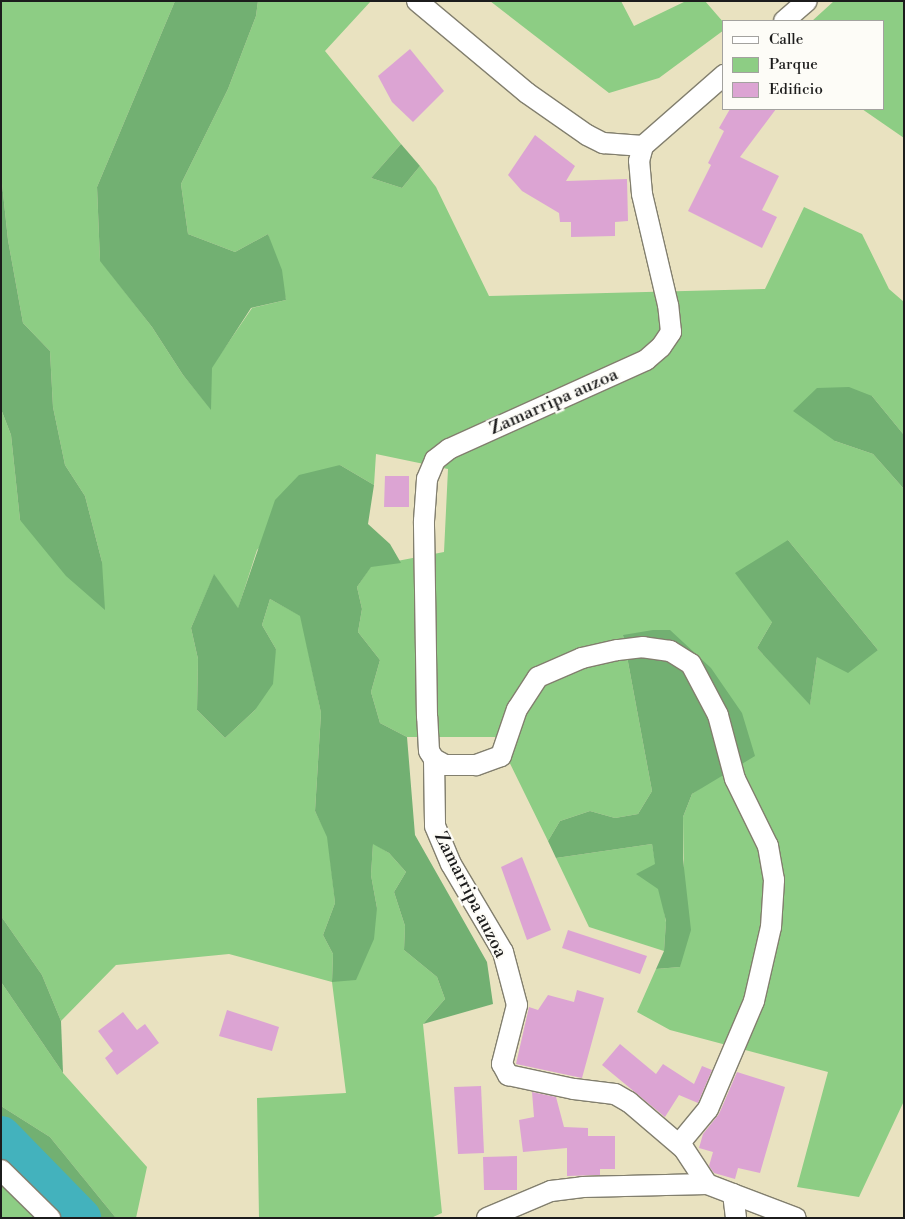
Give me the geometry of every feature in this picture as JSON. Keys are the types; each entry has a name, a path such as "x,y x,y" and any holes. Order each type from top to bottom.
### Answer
{"street":[{"path":"417,1 528,93 587,135 603,143 642,146 722,77"},
{"path":"785,20 807,1"},
{"name":"Zamarripa auzoa","path":"642,146 639,161 642,194 668,305 670,332 661,347 646,360 449,449 434,460 427,479 424,521 429,751 434,759 435,826 451,864 503,952 517,1005 502,1064 508,1075 574,1089 615,1094 630,1102 679,1144 707,1184"},
{"path":"434,759 445,765 476,766 501,756 524,694 538,677 557,667 617,650 643,648 670,651 692,664 718,715 735,778 768,846 774,880 771,927 754,1002 708,1109 679,1144"},
{"path":"1,1170 50,1218"},
{"path":"487,1218 551,1190 666,1183 707,1184 796,1218"},
{"path":"733,1194 736,1218"}],"green space":[{"path":"1,1 175,1 97,187 100,260 152,327 183,375 211,409 211,368 252,308 286,300 268,234 235,252 188,234 181,184 228,89 256,16 258,1 371,1 325,51 401,144 371,178 402,188 420,166 436,187 489,296 765,289 804,207 862,234 889,289 904,302 904,435 872,396 835,441 873,454 904,489 904,1101 859,1197 797,1187 828,1072 670,1030 637,1012 656,969 680,967 684,893 683,817 692,794 714,779 623,635 652,791 638,814 615,818 590,811 560,821 548,841 497,737 407,737 380,723 371,692 380,660 358,632 362,609 357,587 371,566 444,552 448,469 376,454 374,485 340,465 257,550 238,609 214,575 191,628 198,659 197,710 225,738 255,710 276,649 262,625 270,599 301,616 321,713 315,811 328,837 335,903 323,935 333,954 332,981 377,908 371,875 373,843 389,853 406,872 394,892 405,926 404,950 437,977 445,999 423,1024 442,1213 431,1218 259,1218 257,1098 346,1093 332,982 229,954 116,965 61,1021 42,975 1,916 1,409 11,435 20,520 102,562 85,496 65,465 53,407 50,351 23,323 8,240 1,174","holes":["788,540 878,650 817,657 810,704 757,648 772,622"]},
{"path":"175,1 258,1 256,16 228,89 181,184 188,234 235,252 268,234 282,270 286,300 251,308 212,368 211,410 183,375 152,327 100,261 97,187"},
{"path":"490,1 621,1 634,26 686,1 705,1 722,21 722,31 659,78 609,93"},
{"path":"834,1 904,1 904,138 863,110 885,110 885,20 813,20"},
{"path":"401,144 420,166 402,188 371,178"},
{"path":"1,174 8,240 23,323 50,351 53,407 65,465 85,496 102,562 105,610 66,576 20,520 11,435 1,409"},
{"path":"849,387 872,396 904,435 904,489 873,454 835,441 793,411 817,388"},
{"path":"340,465 374,485 368,524 390,544 401,563 371,567 357,587 362,609 358,632 380,660 371,692 380,723 407,737 415,835 487,962 493,1004 423,1024 445,999 437,977 404,950 405,926 394,892 406,872 389,853 373,844 371,875 377,908 374,939 356,980 332,982 333,954 323,935 335,903 327,837 315,811 321,713 300,616 270,599 262,625 276,649 273,684 255,710 225,738 197,710 198,659 191,628 214,574 238,608 275,500 299,475"},
{"path":"788,540 878,650 848,673 817,657 810,705 757,648 772,622 735,573"},
{"path":"653,630 670,630 711,668 742,713 755,756 692,794 683,817 683,859 691,930 680,967 656,969 664,951 666,921 658,889 636,874 655,864 652,844 556,858 548,841 560,821 590,811 615,818 638,814 652,791 623,635"},
{"path":"652,844 666,922 664,951 589,927 556,858"},
{"path":"1,916 42,975 61,1021 63,1073 1,982"},
{"path":"1,982 63,1073 147,1167 136,1218 116,1218 50,1137 1,1106"},
{"path":"1,1106 50,1137 116,1218 63,1218 1,1153"},
{"path":"1,1153 52,1205 63,1218 1,1218"}],"building":[{"path":"410,49 444,91 413,122 392,102 378,76"},
{"path":"729,110 775,110 740,157 779,176 762,210 777,217 762,248 688,211 711,165 708,163 724,131 719,128"},
{"path":"535,135 575,166 566,181 627,179 628,221 615,222 615,236 571,237 571,222 560,222 559,213 522,191 508,175"},
{"path":"385,476 409,476 409,507 384,507"},
{"path":"522,857 551,930 527,940 501,867"},
{"path":"568,930 647,956 640,974 562,948"},
{"path":"577,990 604,998 582,1078 516,1064 529,1007 538,1010 548,995 574,1002"},
{"path":"227,1010 279,1027 272,1051 219,1036"},
{"path":"123,1012 137,1030 145,1024 159,1043 117,1075 105,1058 113,1051 98,1031"},
{"path":"620,1044 656,1074 663,1064 694,1084 702,1066 712,1070 698,1103 679,1095 665,1117 602,1065"},
{"path":"737,1072 785,1087 760,1173 738,1168 735,1179 714,1173 709,1166 713,1152 699,1148 703,1134 719,1114"},
{"path":"481,1086 484,1153 458,1154 454,1087"},
{"path":"532,1092 556,1097 564,1127 588,1128 588,1136 615,1136 615,1169 600,1169 600,1175 567,1176 567,1148 523,1152 519,1120 534,1117"},
{"path":"517,1156 517,1190 484,1190 483,1157"}],"waterway":[{"path":"1,1136 81,1218"}]}
